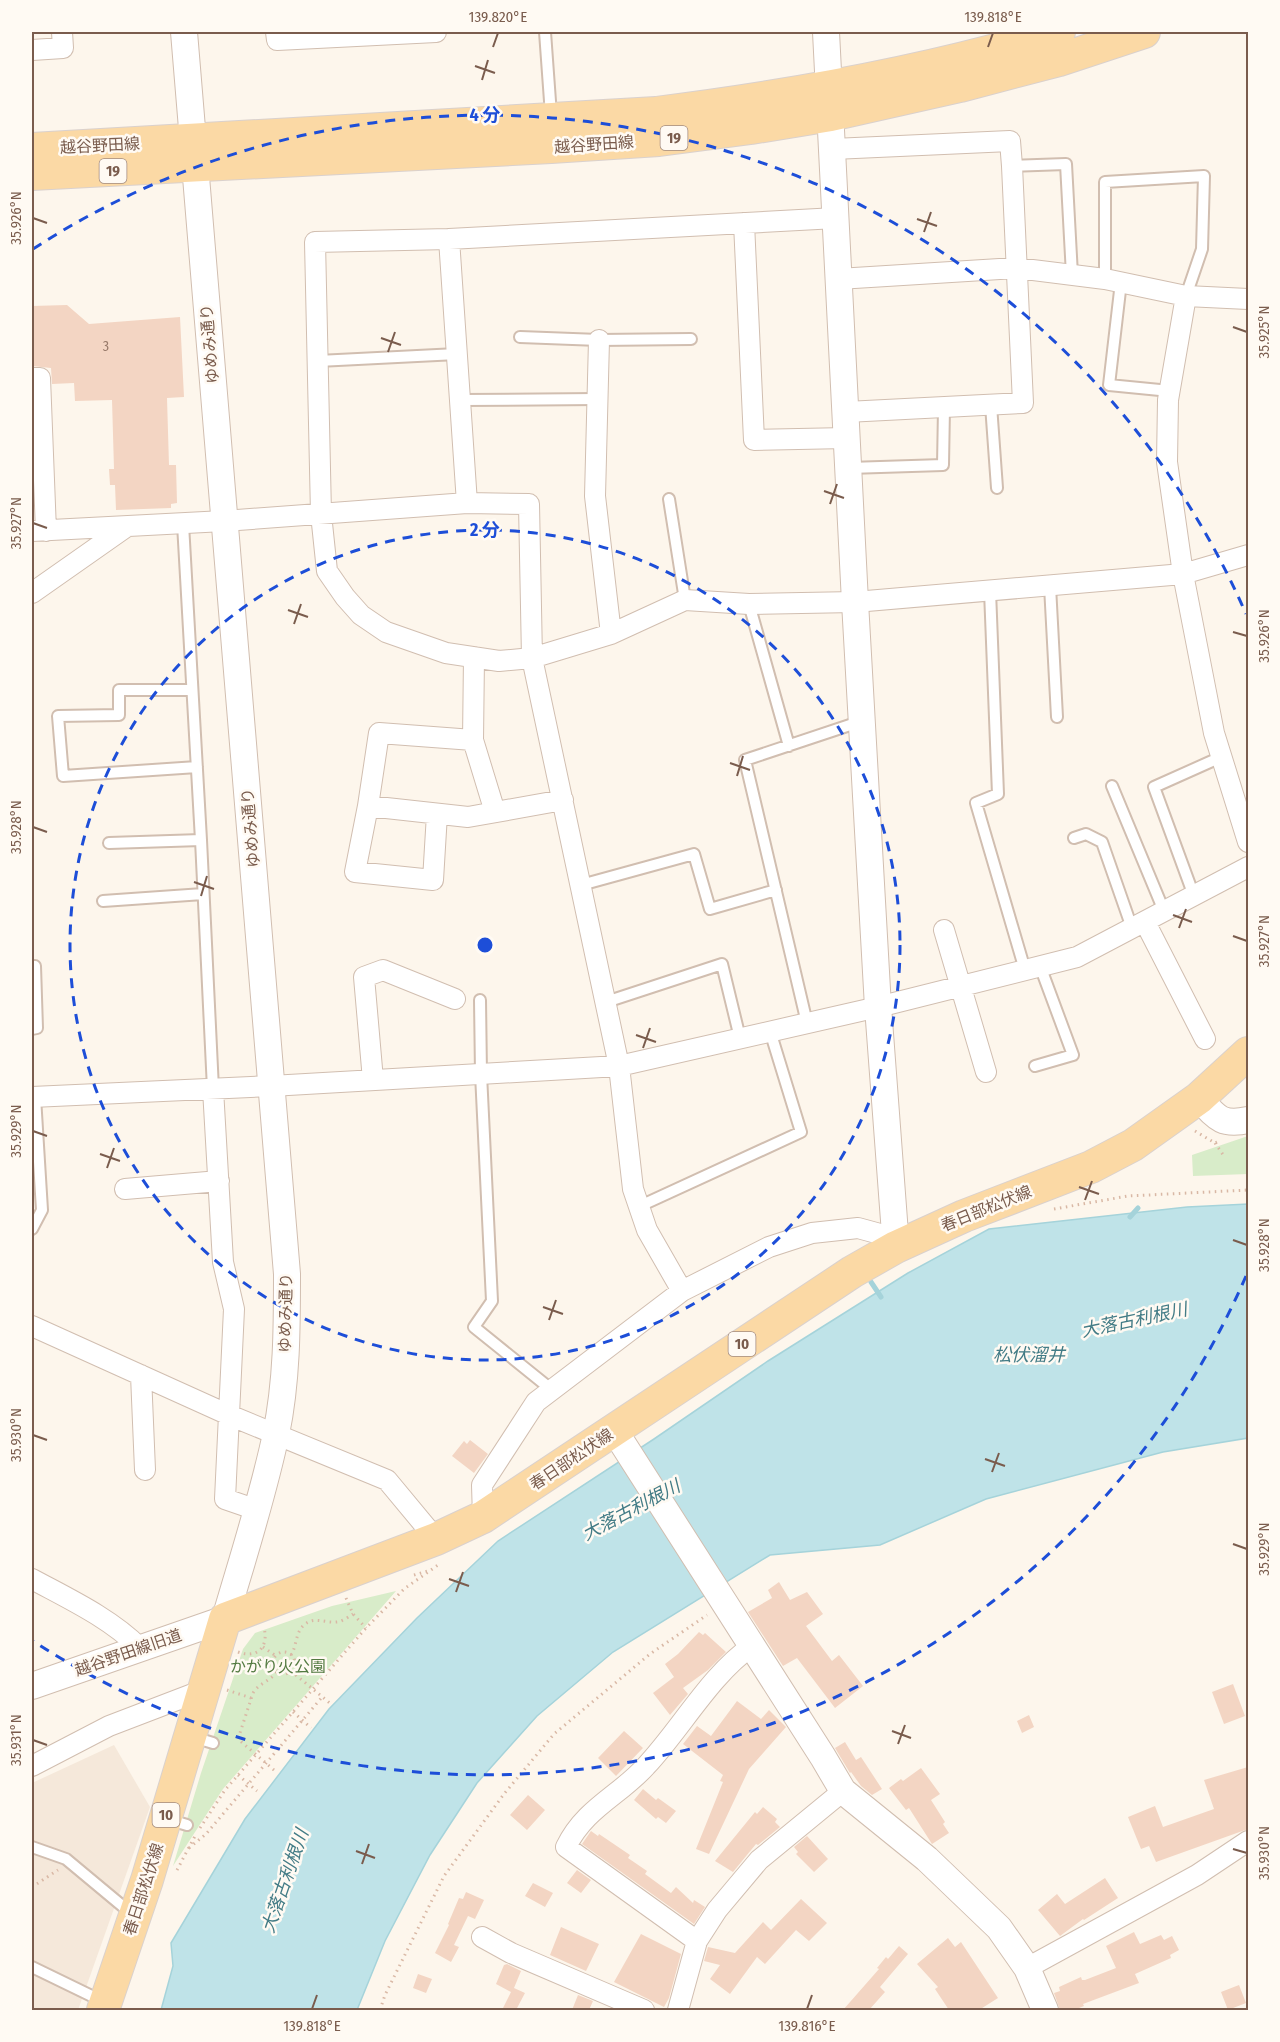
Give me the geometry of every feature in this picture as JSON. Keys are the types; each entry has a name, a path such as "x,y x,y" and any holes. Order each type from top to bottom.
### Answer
{"main road":[{"name":"越谷野田線","path":"32,149 192,153 659,140 751,128 946,62 1059,32"},
{"name":"越谷野田線","path":"32,174 192,153 551,120 656,113 747,102 830,101 960,86 1059,60 1143,32"},
{"name":"春日部松伏線","path":"104,2006 134,1917 176,1822 201,1739 221,1631 256,1607 436,1539 483,1516 619,1437 852,1272 896,1247 964,1216 1091,1167 1133,1145 1199,1098 1248,1053"}],"street":[{"path":"32,50 63,48 62,32"},
{"name":"ゆめみ通り","path":"184,32 192,153 286,1274 283,1388 276,1433 257,1510 221,1631"},
{"path":"276,32 277,40 436,32"},
{"path":"826,32 878,1007 896,1247"},
{"path":"833,149 1010,141 1012,166 1023,403 846,412"},
{"path":"836,218 449,239 315,242 321,514 327,571 345,597 361,615 386,632 446,653 499,661 532,658 611,634 685,600 749,604 855,602 1183,574 1248,555"},
{"path":"744,223 754,440 847,438"},
{"path":"449,239 467,503"},
{"path":"838,279 1016,268 1113,280 1186,296 1248,299"},
{"path":"1186,296 1170,392 1167,462 1183,574 1214,733 1248,842"},
{"path":"599,340 595,496 611,634"},
{"path":"32,378 40,378 39,531 224,522 467,503 529,504 532,658 619,1066 633,1189 647,1230 682,1291"},
{"path":"32,593 126,526"},
{"path":"474,657 473,740 495,812"},
{"path":"437,814 433,880 355,872 379,733 473,740"},
{"path":"368,806 468,817 563,800"},
{"path":"33,1097 619,1066 878,1007 1077,957 1248,867"},
{"path":"1139,925 1206,1039"},
{"path":"944,930 986,1072"},
{"path":"372,1080 364,977 383,970 455,999"},
{"path":"213,1089 224,1262 234,1309 225,1499 257,1510"},
{"path":"1199,1098 1215,1117 1233,1124 1248,1120"},
{"path":"125,1189 219,1181"},
{"path":"483,1516 482,1485 536,1402 682,1291 769,1247 812,1233 858,1228 880,1234 896,1247"},
{"path":"32,1326 229,1415 387,1480 436,1539"},
{"path":"141,1375 144,1470"},
{"path":"619,1437 716,1605 752,1646 843,1791 927,1859 999,1928 1027,1968 1045,2010"},
{"path":"32,1579 123,1631 140,1648"},
{"name":"越谷野田線旧道","path":"32,1686 140,1648 221,1631"},
{"path":"697,1941 566,1847 590,1812 646,1767 705,1692 744,1651 752,1646"},
{"path":"32,1766 109,1726 212,1689"},
{"path":"678,2010 697,1941 717,1910 759,1860 843,1791"},
{"path":"1027,1968 1197,1875 1248,1841"},
{"path":"482,1937 511,1953 644,2010"}],"lane":[{"path":"545,32 551,120"},
{"path":"1012,166 1066,164 1072,275"},
{"path":"1170,392 1109,385 1113,280 1105,182 1204,176 1202,249 1186,296"},
{"path":"520,337 599,340 691,339"},
{"path":"318,362 457,354"},
{"path":"460,400 598,399"},
{"path":"991,405 997,488"},
{"path":"848,468 943,465 944,408"},
{"path":"669,499 685,600"},
{"path":"183,524 213,1089"},
{"path":"1050,586 1057,717"},
{"path":"990,591 998,794 976,803 1033,968 1073,1055 1035,1066"},
{"path":"749,604 789,746"},
{"path":"192,690 119,690 119,715 58,716 63,776 197,767"},
{"path":"807,1023 745,760 863,721"},
{"path":"1194,896 1154,786 1221,757"},
{"path":"1112,786 1164,911"},
{"path":"1074,838 1086,834 1102,842 1139,925"},
{"path":"110,843 201,840"},
{"path":"581,885 694,854 710,909 777,890"},
{"path":"103,901 203,894"},
{"path":"606,1002 722,964 740,1038"},
{"path":"32,966 35,966 37,1029 32,1029"},
{"path":"480,1000 481,1074 492,1302 474,1327 552,1390"},
{"path":"640,1206 801,1132 770,1031"},
{"path":"32,1229 42,1210 33,1097"},
{"path":"32,1847 69,1862 134,1917"},
{"path":"32,1967 104,2006"}],"path":[{"path":"1215,1143 1224,1156"},
{"path":"1051,1209 1128,1196 1248,1190"},
{"path":"409,1576 430,1571"},
{"path":"175,1872 225,1790 366,1628 404,1589"},
{"path":"344,1593 353,1614 366,1628"},
{"path":"380,2010 444,1876 504,1794 554,1734 650,1654 716,1605"},
{"path":"221,1631 249,1655 259,1651 263,1647 266,1636 256,1607"},
{"path":"291,1655 303,1626 312,1620 336,1623 353,1614"},
{"path":"263,1647 276,1656"},
{"path":"284,1653 291,1655 294,1661 291,1671 285,1674 277,1672 272,1664 276,1656 284,1653"},
{"path":"291,1671 331,1704"},
{"path":"274,1770 238,1738 255,1688 268,1682 277,1672"},
{"path":"212,1689 251,1698"},
{"path":"188,1849 206,1834 322,1696"},
{"path":"293,1712 311,1728"},
{"path":"238,1776 257,1791"},
{"path":"32,1887 69,1862"}],"shaded area":[{"path":"114,1745 150,1807 78,2010 32,2010 32,1783"}],"green space":[{"path":"1248,1136 1248,1174 1193,1176 1192,1155"},
{"name":"かがり火公園","path":"396,1591 223,1789 173,1866 201,1773 243,1649 255,1633 332,1606"}],"water":[{"name":"松伏溜井","path":"1248,1204 1248,1438 1163,1452 986,1499 880,1545 770,1555 613,1652 537,1716 477,1783 430,1855 385,1941 357,2010 161,2010 173,1966 171,1943 245,1819 329,1709 417,1618 498,1541 768,1361 908,1273 989,1229 1187,1207"}],"building":[{"path":"67,305 89,324 180,317 184,397 167,398 169,465 176,465 177,503 171,504 171,508 116,510 115,485 110,485 109,469 114,469 112,400 75,401 74,383 52,384 51,368 32,366 32,306"},
{"path":"470,1440 488,1454 474,1473 452,1456 464,1441 467,1444"},
{"path":"779,1582 790,1600 807,1592 823,1614 806,1626 832,1661 839,1655 863,1686 835,1708 797,1658 783,1666 748,1612 772,1598 768,1590"},
{"path":"699,1632 703,1635 705,1633 726,1652 708,1670 683,1688 688,1694 670,1715 653,1693 674,1677 665,1664"},
{"path":"1233,1684 1245,1716 1224,1724 1212,1692"},
{"path":"737,1701 761,1719 769,1710 786,1727 749,1769 709,1854 696,1849 723,1782 720,1781 723,1775 683,1744 697,1726 711,1736"},
{"path":"1029,1715 1034,1727 1022,1733 1017,1721"},
{"path":"624,1731 643,1748 616,1776 598,1758"},
{"path":"845,1742 856,1760 861,1757 882,1789 872,1795 850,1773 835,1748"},
{"path":"1248,1767 1248,1829 1156,1862 1149,1846 1141,1849 1128,1817 1155,1806 1163,1827 1214,1809 1204,1780"},
{"path":"921,1768 940,1794 931,1800 949,1833 932,1844 909,1808 906,1810 889,1788"},
{"path":"643,1789 656,1800 658,1798 676,1811 666,1823 658,1817 656,1819 634,1800"},
{"path":"528,1795 545,1810 527,1830 510,1815"},
{"path":"763,1807 777,1819 775,1822 780,1827 758,1845 756,1844 733,1872 715,1861 755,1812 757,1814"},
{"path":"591,1831 630,1855 628,1858 647,1871 645,1874 671,1893 676,1887 693,1903 694,1900 705,1907 694,1924 582,1844"},
{"path":"807,1836 828,1859 814,1872 796,1854 798,1852 794,1847"},
{"path":"577,1870 591,1880 581,1893 567,1883"},
{"path":"1105,1878 1118,1898 1060,1936 1038,1910 1057,1894 1065,1904"},
{"path":"533,1883 553,1893 545,1907 525,1896"},
{"path":"466,1892 484,1900 475,1919 468,1916 454,1945 459,1947 451,1962 435,1953 459,1898 463,1899"},
{"path":"801,1899 827,1923 809,1941 796,1930 765,1964 757,1957 730,1994 710,1979 720,1965 704,1961 708,1947 735,1953 763,1922 771,1930"},
{"path":"561,1927 599,1944 586,1971 550,1955"},
{"path":"1134,1932 1140,1944 1161,1935 1164,1940 1172,1936 1179,1950 1170,1955 1171,1958 1135,1974 1139,1983 1083,2004 1084,2006 1074,2010 1060,2010 1054,1993 1060,1991 1059,1987 1081,1977 1085,1980 1116,1968 1106,1946"},
{"path":"641,1934 681,1954 669,1998 664,2007 614,1982"},
{"path":"948,1938 955,1947 961,1942 998,1998 979,2010 949,2010 935,1989 938,1987 917,1964"},
{"path":"899,1946 908,1954 880,1987 885,1992 869,2010 843,2010 879,1969 877,1968 886,1957 888,1959"},
{"path":"507,1964 521,1971 514,1988 525,1993 516,2010 502,2010 511,1992 496,1984 504,1965"},
{"path":"418,1974 432,1979 426,1993 413,1988"},
{"path":"1239,1985 1246,2003 1228,2010 1221,1992"},
{"path":"578,1995 593,2001 589,2010 572,2010"}],"waterway":[{"path":"1130,1217 1138,1208"},
{"path":"871,1282 881,1297"}],"water label":[{"name":"大落古利根川","path":"1134,1320"},
{"name":"大落古利根川","path":"631,1510"},
{"name":"大落古利根川","path":"285,1881"}]}
